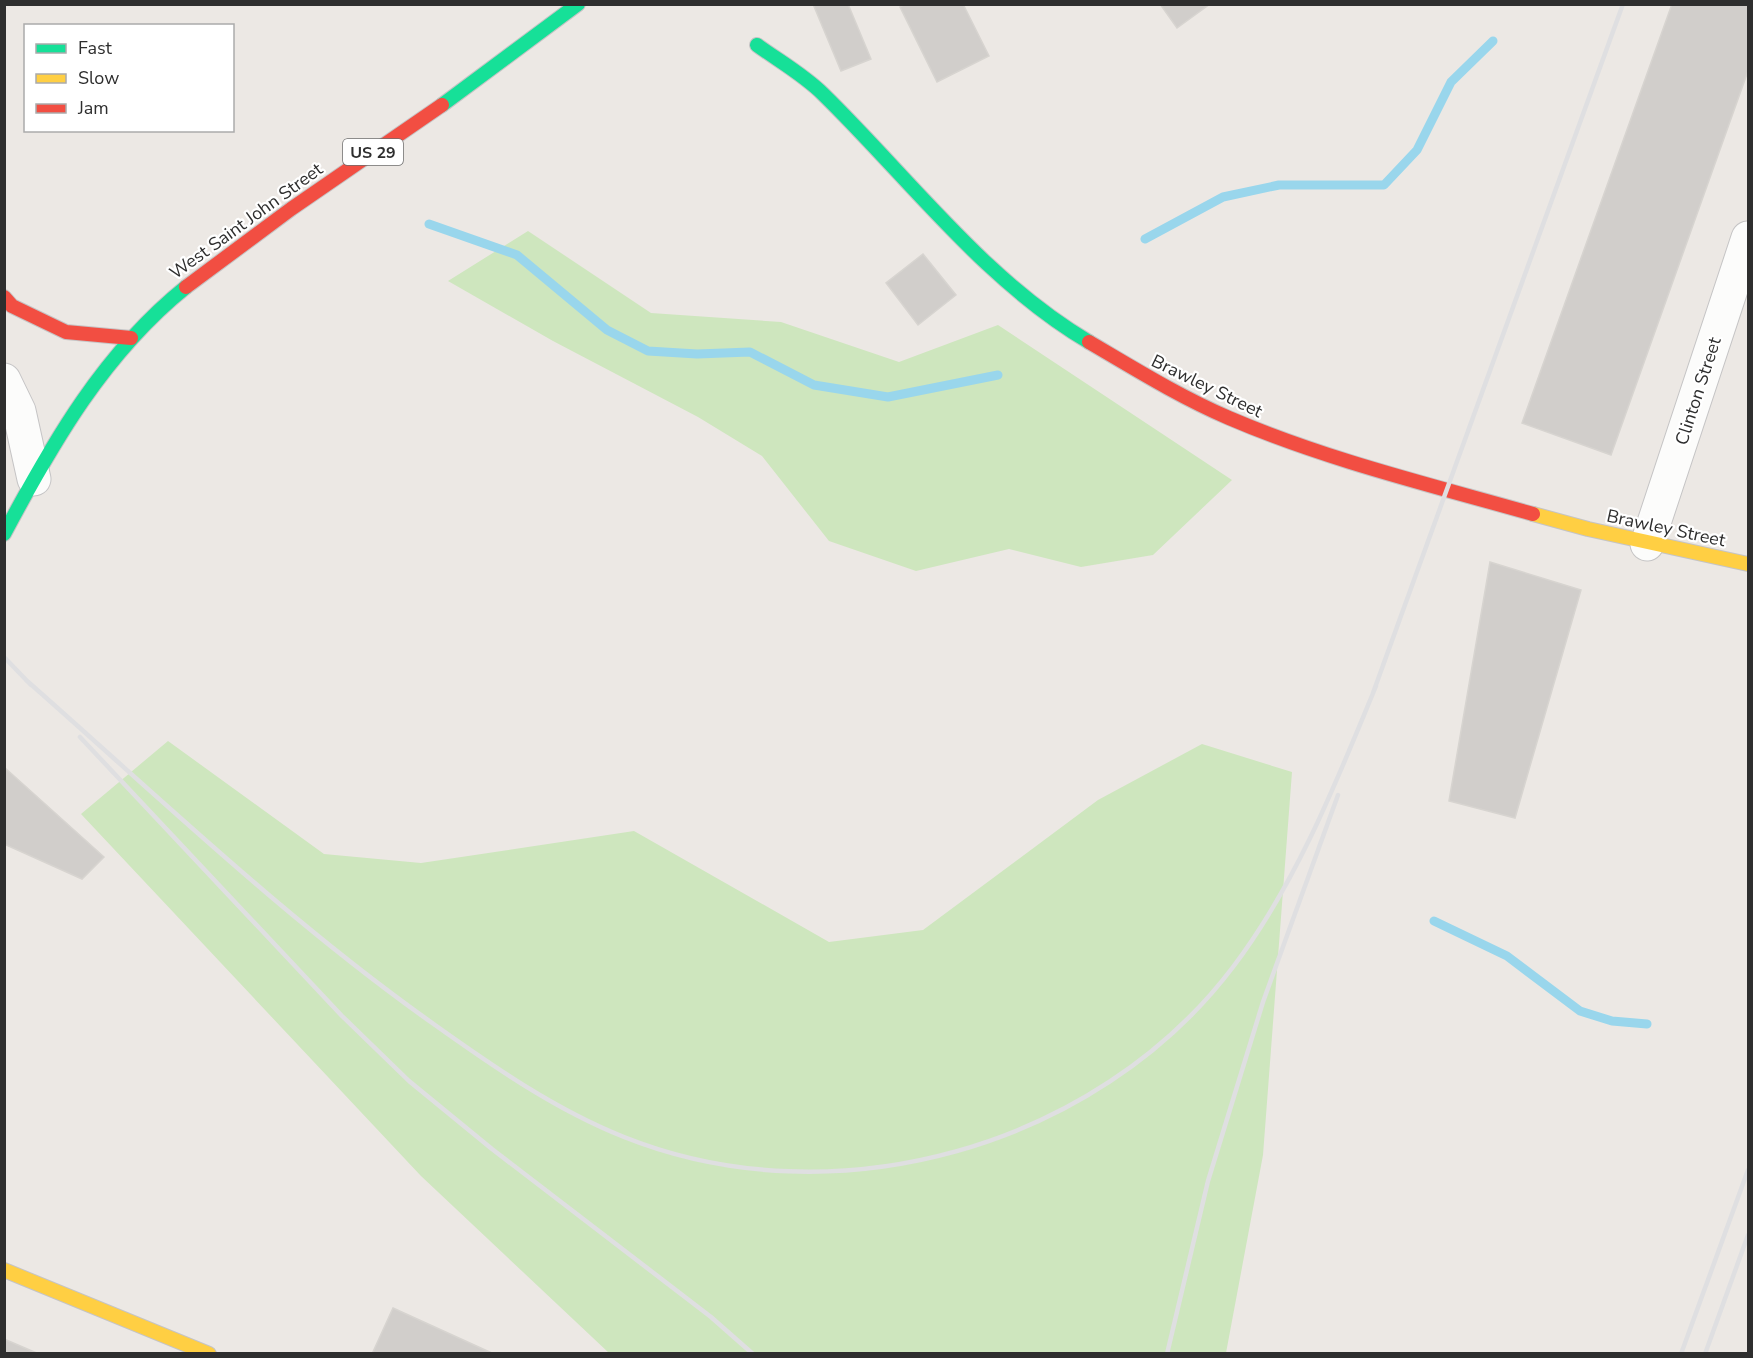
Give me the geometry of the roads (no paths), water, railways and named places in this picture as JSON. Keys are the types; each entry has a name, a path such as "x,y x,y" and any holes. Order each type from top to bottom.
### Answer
{"street":[{"name":"West Saint John Street","path":"4,534 33,479 81,402 131,338 168,300 299,202 519,53 578,4"},
{"name":"Brawley Street","path":"757,45 821,92 953,229 1003,277 1059,324 1132,370 1180,396 1281,440 1332,457 1647,544 1749,564"},
{"name":"Clinton Street","path":"1647,544 1749,238"},
{"path":"4,297 12,306 66,332 131,338"},
{"path":"4,380 19,411 33,479"},
{"path":"4,1270 209,1353"}],"waterway":[{"path":"1145,239 1223,197 1279,185 1384,185 1417,150 1451,82 1493,41"},
{"path":"429,224 517,255 607,330 648,351 697,354 750,352 814,385 888,397 998,375"},
{"path":"1434,921 1507,956 1580,1011 1612,1021 1647,1024"}],"railway":[{"path":"1373,693 1623,4"},
{"path":"4,657 31,685"},
{"path":"26,680 226,858 328,944 435,1025 503,1072 574,1114 624,1137 705,1161 788,1171 873,1168 956,1151 1035,1122 1110,1082 1176,1030 1233,967 1276,902 1330,796 1376,686"},
{"path":"80,737 342,1016 409,1081 492,1149 711,1317 753,1354"},
{"path":"1167,1354 1208,1181 1263,1002 1338,795"},
{"path":"1681,1354 1748,1170"},
{"path":"1705,1354 1748,1235"}]}
